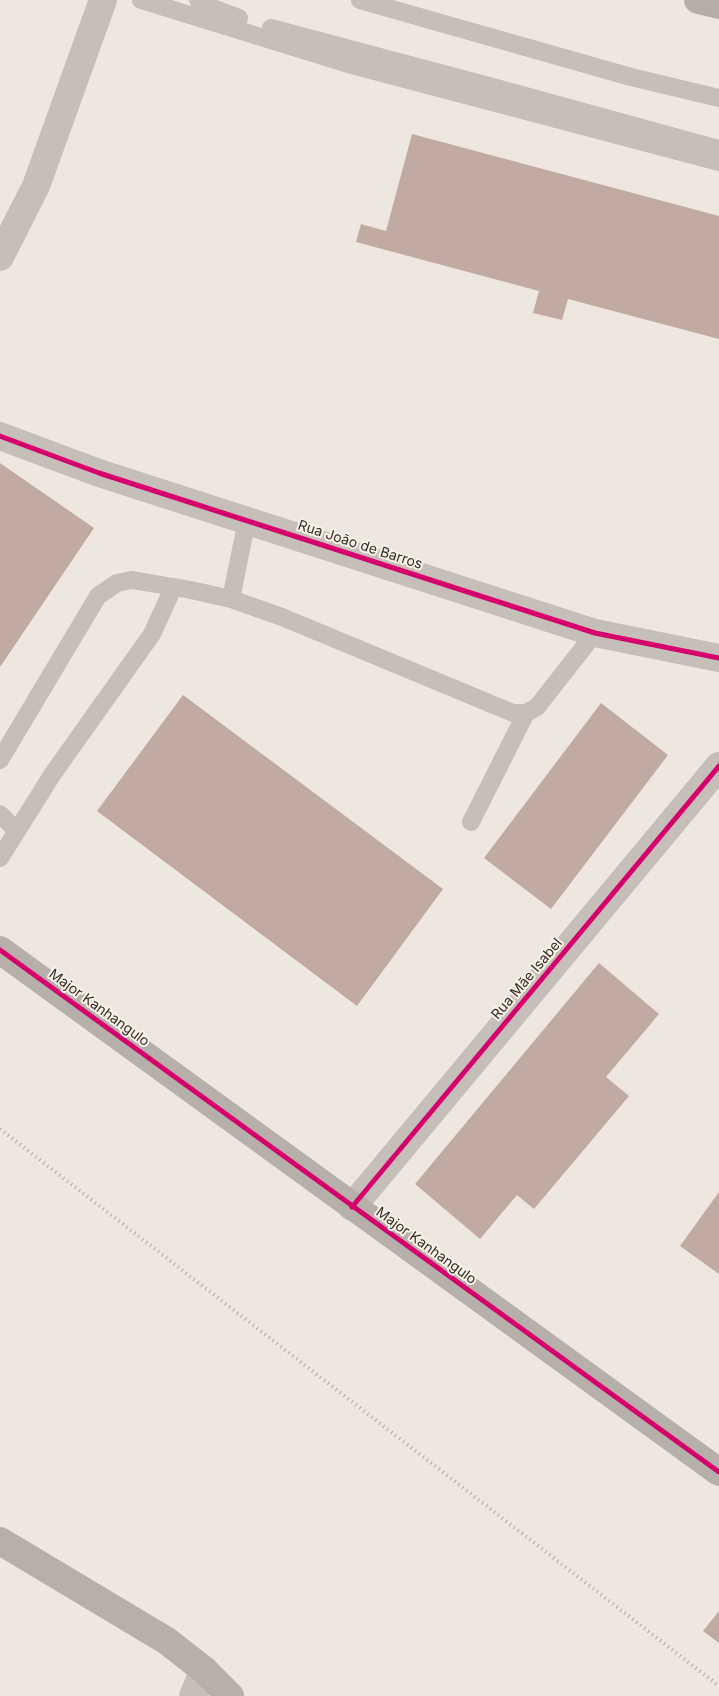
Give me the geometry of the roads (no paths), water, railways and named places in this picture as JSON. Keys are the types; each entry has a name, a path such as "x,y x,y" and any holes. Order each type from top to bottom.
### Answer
{"main road":[{"path":"698,0 719,5"}],"street":[{"path":"0,257 36,186 103,0"},
{"name":"Rua João de Barros","path":"0,436 99,473 595,633 719,658"},
{"name":"Rua Mãe Isabel","path":"352,1207 719,766"},
{"name":"Major Kanhangulo","path":"0,950 719,1472"},
{"path":"0,1541 166,1641 204,1670 230,1696"},
{"path":"193,1696 204,1670"}],"lane":[{"path":"141,0 348,64 719,162"},
{"path":"198,0 222,13 251,22 719,149"},
{"path":"226,0 236,12 251,22"},
{"path":"360,0 631,77 719,98"},
{"path":"231,599 247,520"},
{"path":"0,760 98,596 117,583 132,580 231,599 282,617 514,713 526,713 536,708 595,633"},
{"path":"0,858 52,775 152,634 173,588"},
{"path":"471,822 526,713"},
{"path":"0,814 17,831"}],"railway":[{"path":"0,1129 719,1686"}]}
